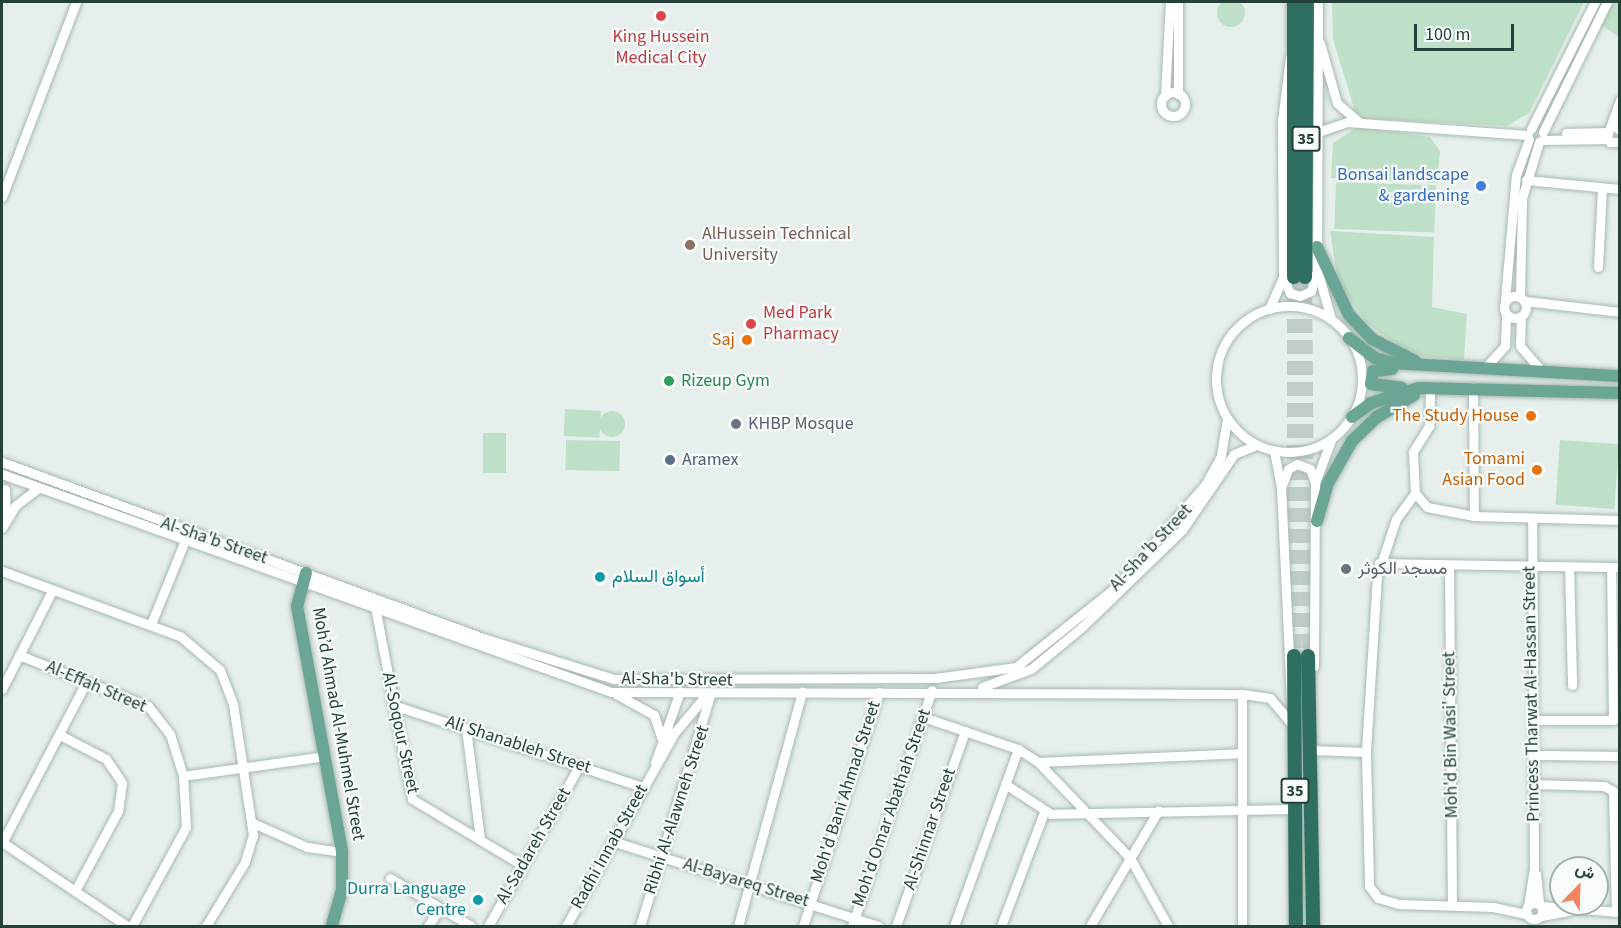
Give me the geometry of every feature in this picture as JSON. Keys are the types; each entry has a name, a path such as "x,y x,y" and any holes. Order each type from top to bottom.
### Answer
{"highway":[{"name":"35","path":"1294,2 1293,49 1300,276"},
{"name":"35","path":"1300,276 1312,40 1307,2"},
{"path":"1312,40 1318,129"},
{"name":"35","path":"1296,927 1292,809 1293,707 1301,656 1309,707 1311,750 1313,927"}],"main road":[{"path":"1317,247 1330,284 1356,324 1390,350 1428,366"},
{"path":"1349,338 1382,362 1620,376"},
{"path":"1456,368 1372,373 1376,388 1473,387 1620,393"},
{"path":"1352,417 1371,404 1425,388"},
{"path":"1317,521 1335,468 1359,431 1425,388"},
{"name":"Moh’d Ahmad Al-Muhmel Street","path":"304,578 299,621 326,756 342,852 341,884 332,927"},
{"name":"Moh’d Ahmad Al-Muhmel Street","path":"323,927 341,884"}],"street":[{"path":"2,183 71,2"},
{"path":"2,197 76,2"},
{"path":"1170,2 1163,110 1175,116 1185,106 1178,94 1179,2"},
{"path":"1318,2 1312,40 1337,103 1364,123"},
{"path":"1542,371 1520,346 1523,315 1519,230 1526,180 1536,136 1595,2"},
{"path":"1484,369 1505,346 1505,300 1516,175 1607,2"},
{"path":"1165,96 1178,94"},
{"path":"1620,100 1614,131 1620,142"},
{"path":"1335,436 1306,451 1274,451 1256,445 1227,418 1215,382 1222,350 1239,326 1269,309 1300,276 1317,247 1318,129 1336,122 1536,136 1614,131"},
{"path":"1526,180 1620,189"},
{"path":"1598,267 1602,188"},
{"path":"1300,276 1333,321 1349,338 1362,377 1352,417 1335,436 1315,483"},
{"path":"1505,300 1522,299 1544,307 1620,312"},
{"path":"1506,315 1523,315 1544,307"},
{"path":"1269,309 1302,308 1333,321"},
{"path":"1473,387 1474,516"},
{"path":"1425,388 1429,426 1413,452 1415,493 1396,519 1379,563 1366,753 1367,871 1372,892 1399,904 1501,908 1534,914 1571,910 1618,912 1613,791 1604,786 1533,784"},
{"name":"Al-Sha'b Street","path":"2,474 304,578 592,673 635,682 682,683 990,675 1040,653 1178,522 1217,465 1227,418"},
{"name":"Al-Sha'b Street","path":"974,689 1031,669 1082,627 1191,520 1234,454 1256,445"},
{"path":"1274,451 1281,487 1286,679 1293,707"},
{"name":"Al-Sha'b Street","path":"2,462 186,537"},
{"path":"1281,487 1288,469 1297,464 1310,469 1315,483 1317,521 1309,707"},
{"path":"4,524 38,488"},
{"path":"4,524 5,489"},
{"path":"1415,493 1436,511 1474,516 1532,519 1620,520"},
{"name":"Princess Tharwat Al-Hassan Street","path":"1532,519 1534,914"},
{"path":"151,624 186,537"},
{"path":"1379,563 1616,567 1613,720 1533,720"},
{"name":"Moh'd Bin Wasi' Street","path":"1449,565 1452,905"},
{"path":"1569,567 1572,685"},
{"path":"2,571 52,591 151,624 196,644 220,670 244,767 253,823 245,862 206,927"},
{"name":"Al-Sha'b Street","path":"304,578 376,612 611,692 679,694 974,689 1242,694 1270,698 1293,725"},
{"path":"2,689 52,591"},
{"name":"Al-Soqour Street","path":"376,612 412,799 522,865"},
{"name":"Al-Effah Street","path":"20,655 148,706 158,716 183,776 182,838 132,927"},
{"path":"849,691 854,685 850,679"},
{"path":"86,682 2,842 127,927"},
{"name":"Radhi Innab Street","path":"654,768 661,740 682,683"},
{"name":"Moh'd Omar Abathah Street","path":"854,922 932,690"},
{"path":"611,692 654,715 661,740"},
{"path":"738,927 802,692"},
{"name":"Moh'd Bani Ahmad Street","path":"803,927 879,692"},
{"name":"Radhi Innab Street","path":"566,927 654,768 709,693"},
{"name":"Ribhi Al-Alawneh Street","path":"640,927 663,857 709,693"},
{"path":"1242,694 1242,927"},
{"name":"Ali Shanableh Street","path":"393,705 643,787"},
{"path":"923,717 1018,748 1038,762 1092,814 1130,858 1168,927"},
{"path":"466,728 480,839"},
{"name":"Al-Shinnar Street","path":"896,927 964,731"},
{"path":"60,735 106,759 122,783 118,811 75,891"},
{"path":"954,927 1018,748"},
{"path":"1311,750 1366,753"},
{"path":"1038,762 1241,753"},
{"path":"1533,755 1620,756"},
{"path":"183,776 326,756"},
{"name":"Al-Sadareh Street","path":"488,927 580,765"},
{"path":"1005,784 1044,812 1092,814 1241,808 1292,809"},
{"path":"1090,927 1158,811"},
{"path":"1001,927 1044,812"},
{"path":"253,823 307,847 342,852"},
{"name":"Al-Bayareq Street","path":"612,842 810,903 854,922 879,927"},
{"path":"390,878 471,927"},
{"path":"428,927 439,909"}],"green space":[{"path":"1231,-1 1241,3 1245,13 1241,23 1231,27 1221,23 1217,13 1221,3"},
{"path":"1332,2 1584,2 1529,113 1507,126 1357,118 1333,39"},
{"path":"1614,2 1619,2 1619,37 1601,25"},
{"path":"1358,127 1430,137 1440,151 1437,183 1331,178 1333,143"},
{"path":"1336,182 1436,185 1434,232 1334,229"},
{"path":"1330,231 1434,237 1432,307 1467,314 1464,360 1423,356 1400,347 1366,322 1338,281"},
{"path":"565,409 601,411 600,438 564,436"},
{"path":"612,411 621,415 625,424 621,433 612,437 603,433 599,424 603,415"},
{"path":"483,433 506,433 506,473 483,473"},
{"path":"566,440 620,441 619,471 565,470"},
{"path":"1560,440 1619,444 1614,509 1555,505"}],"tunnel":[{"path":"1294,277 1294,656"},
{"path":"1305,277 1308,656"}],"place":[{"name":"King Hussein Medical City","path":"661,16"},
{"name":"Bonsai landscape & gardening","path":"1481,186"},
{"name":"AlHussein Technical University","path":"690,245"},
{"name":"Med Park Pharmacy","path":"751,324"},
{"name":"Saj","path":"747,340"},
{"name":"Rizeup Gym","path":"669,381"},
{"name":"The Study House","path":"1531,416"},
{"name":"KHBP Mosque","path":"736,424"},
{"name":"Aramex","path":"670,460"},
{"name":"Tomami Asian Food","path":"1537,470"},
{"name":"مسجد الكوثر","path":"1346,569"},
{"name":"أسواق السلام","path":"600,577"},
{"name":"Durra Language Centre","path":"478,900"}]}
